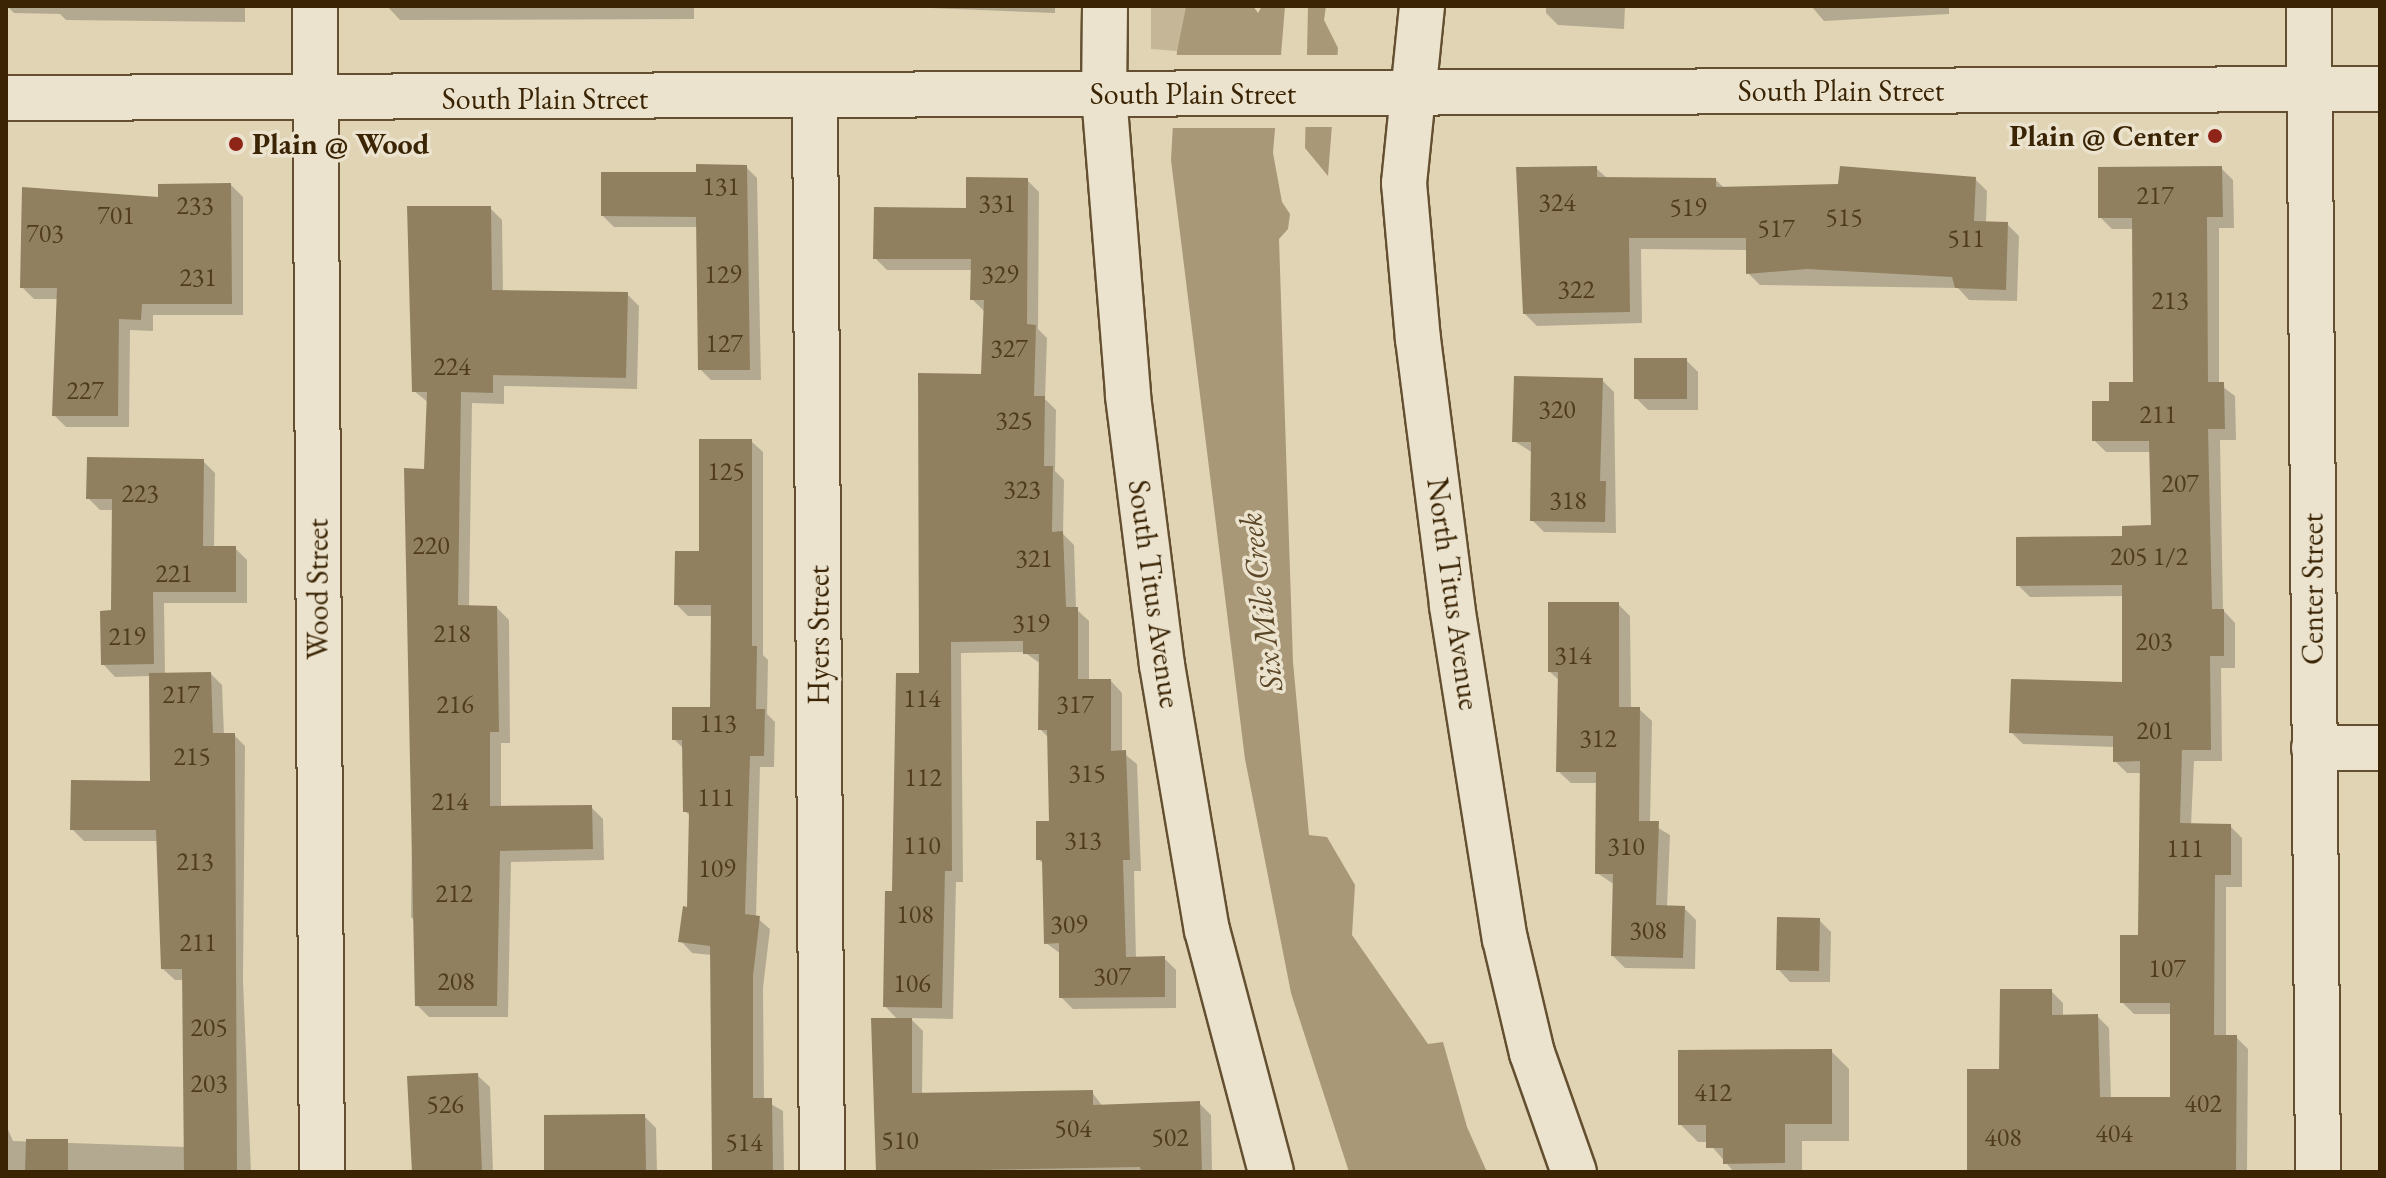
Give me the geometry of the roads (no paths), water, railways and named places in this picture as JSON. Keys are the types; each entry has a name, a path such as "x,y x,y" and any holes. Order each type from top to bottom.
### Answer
{"street":[{"name":"Wood Street","path":"315,6 322,1172"},
{"name":"South Titus Avenue","path":"1105,6 1104,95 1128,396 1162,665 1209,943 1271,1172"},
{"name":"North Titus Avenue","path":"1422,6 1404,183 1418,339 1452,606 1505,939 1532,1053 1574,1172"},
{"name":"Center Street","path":"2309,6 2318,1172"},
{"name":"South Plain Street","path":"6,98 2380,89"},
{"name":"Hyers Street","path":"815,97 822,1172"},
{"path":"2314,748 2380,748"}],"water":[{"name":"Six Mile Creek","path":"1186,6 1253,6 1258,13 1262,6 1285,6 1273,153 1282,202 1290,214 1288,229 1279,239 1293,662 1309,835 1327,837 1355,885 1352,935 1428,1044 1443,1042 1467,1127 1487,1172 1349,1172 1291,993 1245,759 1171,160 1177,51"},
{"path":"1308,6 1326,6 1324,20 1338,48 1328,176 1305,148"}],"place":[{"name":"Plain @ Center","path":"2215,136"},
{"name":"Plain @ Wood","path":"236,144"}]}
